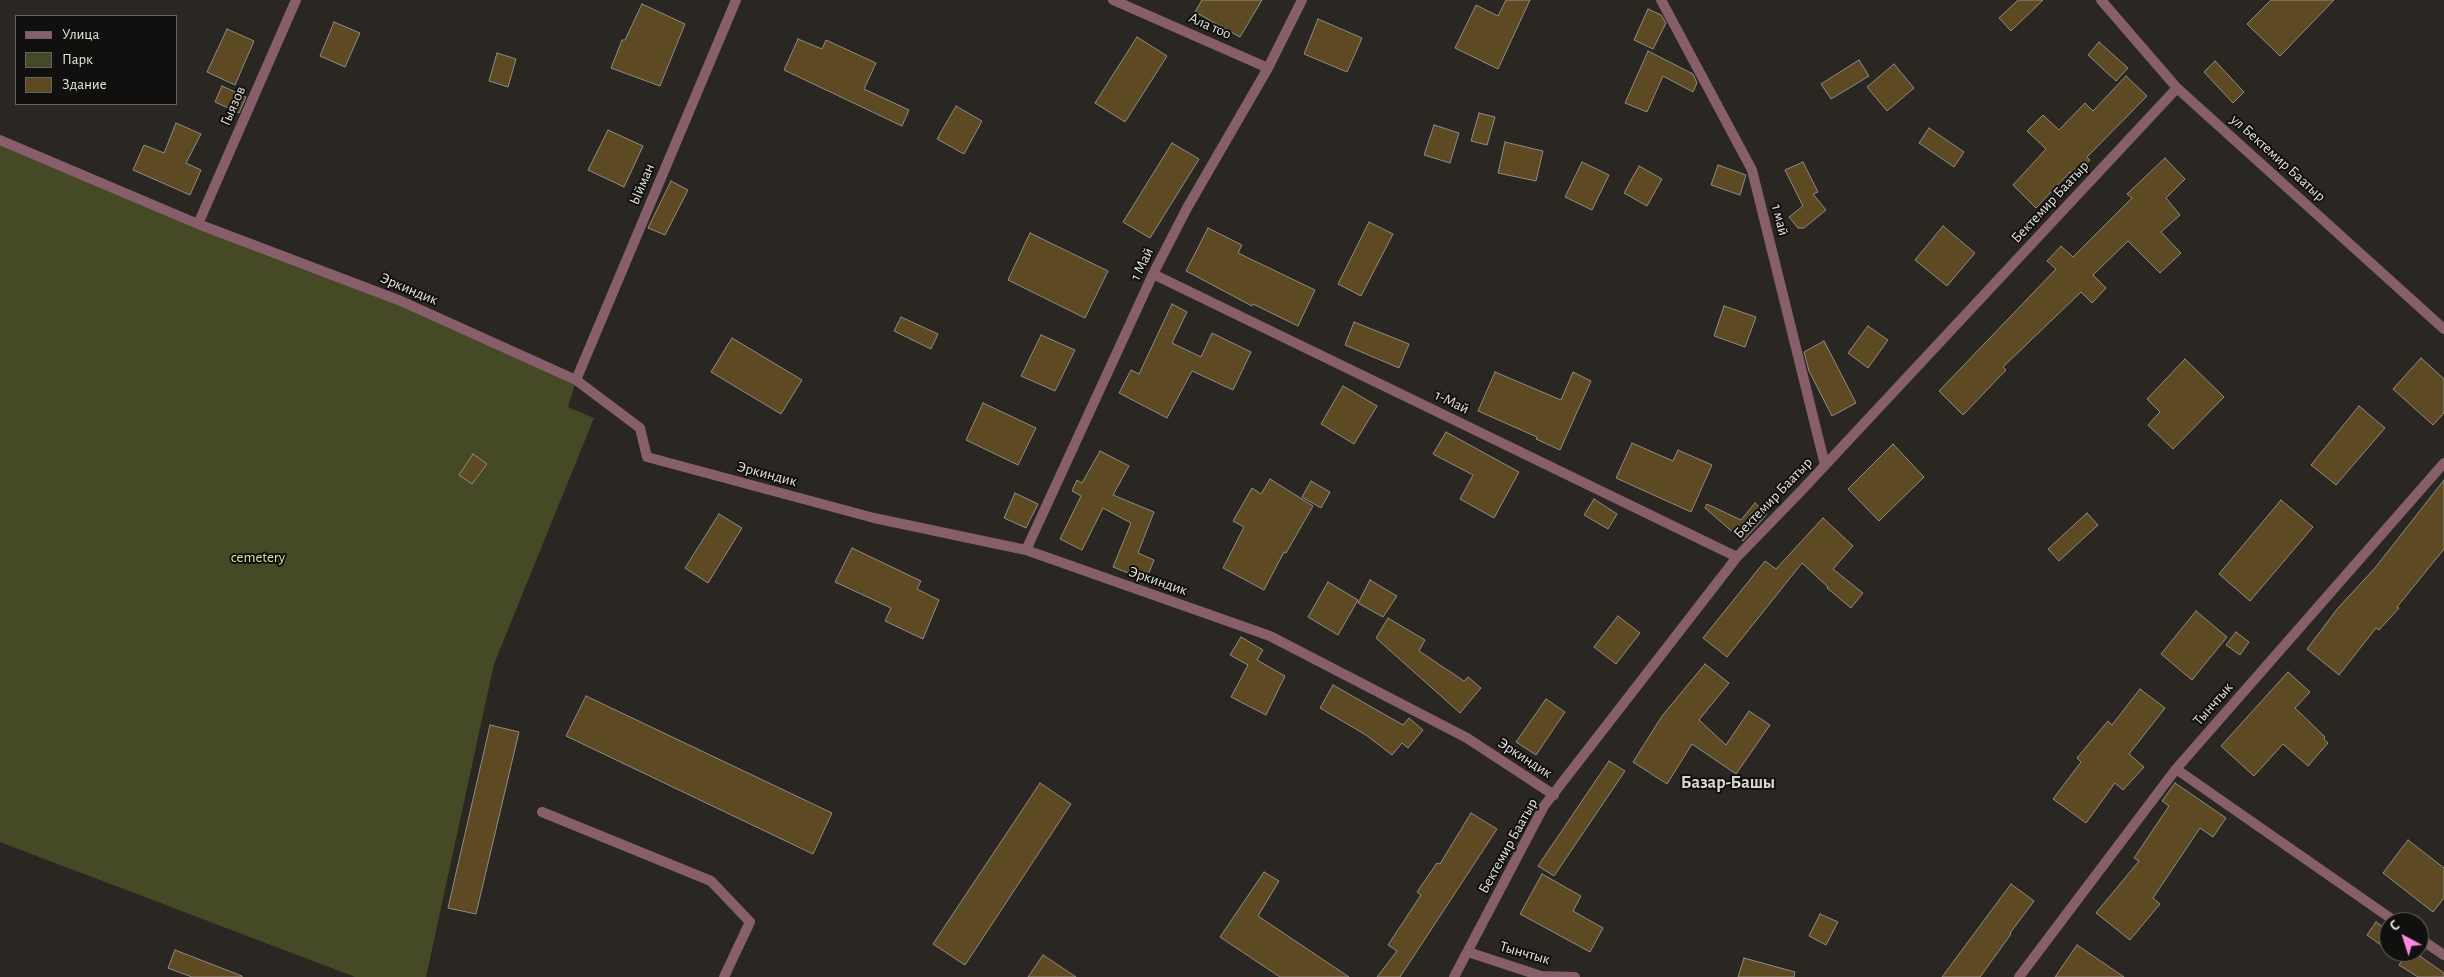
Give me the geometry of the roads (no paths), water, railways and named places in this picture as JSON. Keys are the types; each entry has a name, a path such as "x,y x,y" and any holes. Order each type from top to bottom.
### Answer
{"street":[{"name":"Гыязов","path":"198,224 296,0"},
{"name":"Ыйман","path":"576,380 736,0"},
{"name":"Ала тоо","path":"1114,0 1268,68"},
{"name":"1 Май","path":"1026,550 1153,274 1187,208 1268,68 1302,0"},
{"name":"1 май","path":"1661,0 1752,170 1825,465"},
{"name":"ул Бектемир Баатыр","path":"2101,0 2177,88 2444,328"},
{"name":"Бектемир Баатыр","path":"1454,977 1544,806 1737,557 2177,88"},
{"name":"Эркиндик","path":"0,140 198,224 402,301 576,380 640,428 646,457 874,518 1026,550 1270,636 1466,738 1554,795"},
{"name":"1-Май","path":"1153,274 1737,557"},
{"name":"Тынчтык","path":"2019,977 2176,769 2444,463"},
{"path":"2176,769 2382,912"},
{"path":"542,812 711,881 750,922 724,977"},
{"path":"2429,945 2444,955"},
{"name":"Тынчтык","path":"1468,952 1542,976 1575,977"}],"district":[{"name":"Базар-Башы","path":"1728,783"}],"park label":[{"name":"cemetery","path":"258,557"}]}
